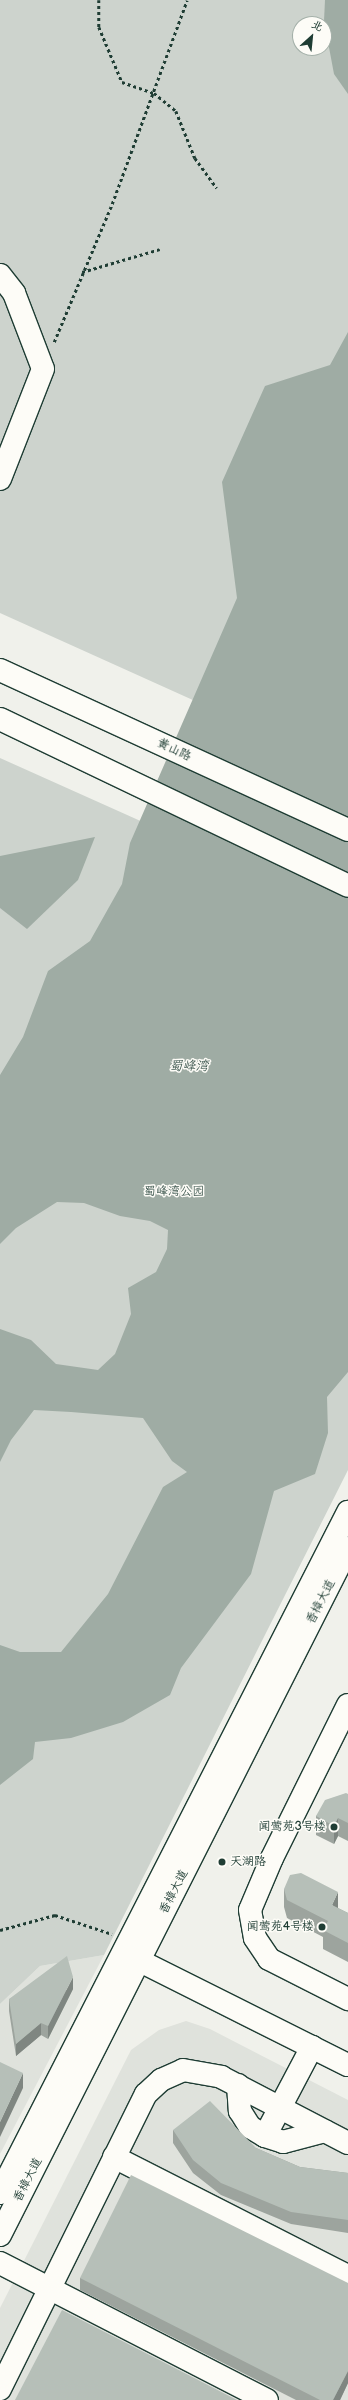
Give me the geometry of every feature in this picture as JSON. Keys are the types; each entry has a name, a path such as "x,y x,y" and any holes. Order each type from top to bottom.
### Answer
{"street":[{"path":"0,275 14,293 43,369 0,479"},
{"name":"黄山路","path":"0,670 348,830"},
{"path":"0,719 139,784 348,886"},
{"name":"香樟大道","path":"0,2193 131,1951 342,1554 348,1512"},
{"path":"348,1705 272,1858 250,1910 255,1938 269,1959 348,1999"},
{"path":"131,1951 348,2065"},
{"name":"香樟大道","path":"0,2235 131,1951"},
{"path":"264,2136 312,2047"},
{"path":"0,2389 146,2094 161,2080 183,2070 221,2077 348,2143"},
{"path":"238,2085 240,2111 250,2126 264,2136 283,2142 325,2131"},
{"path":"114,2157 348,2276"},
{"path":"0,2263 267,2400"}],"path":[{"path":"98,0 100,27 122,82 154,93 176,111 195,158 217,188"},
{"path":"43,369 154,93 187,0"},
{"path":"82,272 160,248"},
{"path":"0,1930 55,1916 131,1951"}],"shaded area":[{"path":"104,1955 0,2154 0,2004 40,1966"},
{"path":"186,2021 210,2029 348,2100 348,2400 0,2400 0,2308 131,2050 159,2030"}],"green space":[{"path":"0,0 348,0 348,770 0,613"},
{"name":"蜀峰湾","path":"0,758 348,914 348,1470 104,1955 40,1966 0,2004"}],"water":[{"path":"325,0 348,0 348,94 334,74 331,56 332,56 332,16 324,16"},
{"name":"蜀峰湾","path":"348,332 348,1372 327,1397 328,1433 315,1474 274,1491 251,1574 181,1668 170,1695 123,1722 71,1738 35,1742 33,1759 0,1785 0,1645 20,1652 61,1652 108,1594 163,1487 187,1472 172,1461 143,1418 34,1410 11,1440 0,1462 0,1329 31,1340 56,1364 98,1370 115,1354 131,1314 128,1288 156,1272 167,1249 168,1230 150,1221 120,1216 84,1203 57,1202 16,1228 0,1244 0,1075 23,1037 48,971 90,941 122,884 130,843 237,598 222,482 265,386 330,365"},
{"path":"95,837 78,880 27,929 0,908 0,856"}],"building":[{"path":"346,1793 348,1794 348,1823 338,1818 334,1826 316,1816 325,1800"},
{"path":"301,1873 338,1892 332,1905 348,1913 348,1943 323,1930 328,1921 287,1900 284,1889 290,1875"},
{"path":"67,1956 73,1977 48,2026 41,2023 16,2044 9,1999"},
{"path":"0,2062 23,2073 0,2122"},
{"path":"210,2101 256,2148 300,2167 348,2173 348,2220 291,2212 221,2183 193,2160 173,2130"},
{"path":"131,2175 348,2283 348,2371 333,2400 320,2400 80,2278"},
{"path":"62,2310 237,2400 15,2400"}],"place":[{"name":"闻莺苑3号楼","path":"334,1827"},
{"name":"天湖路","path":"222,1862"},
{"name":"闻莺苑4号楼","path":"322,1927"}],"park label":[{"name":"蜀峰湾公园","path":"174,1192"}]}
